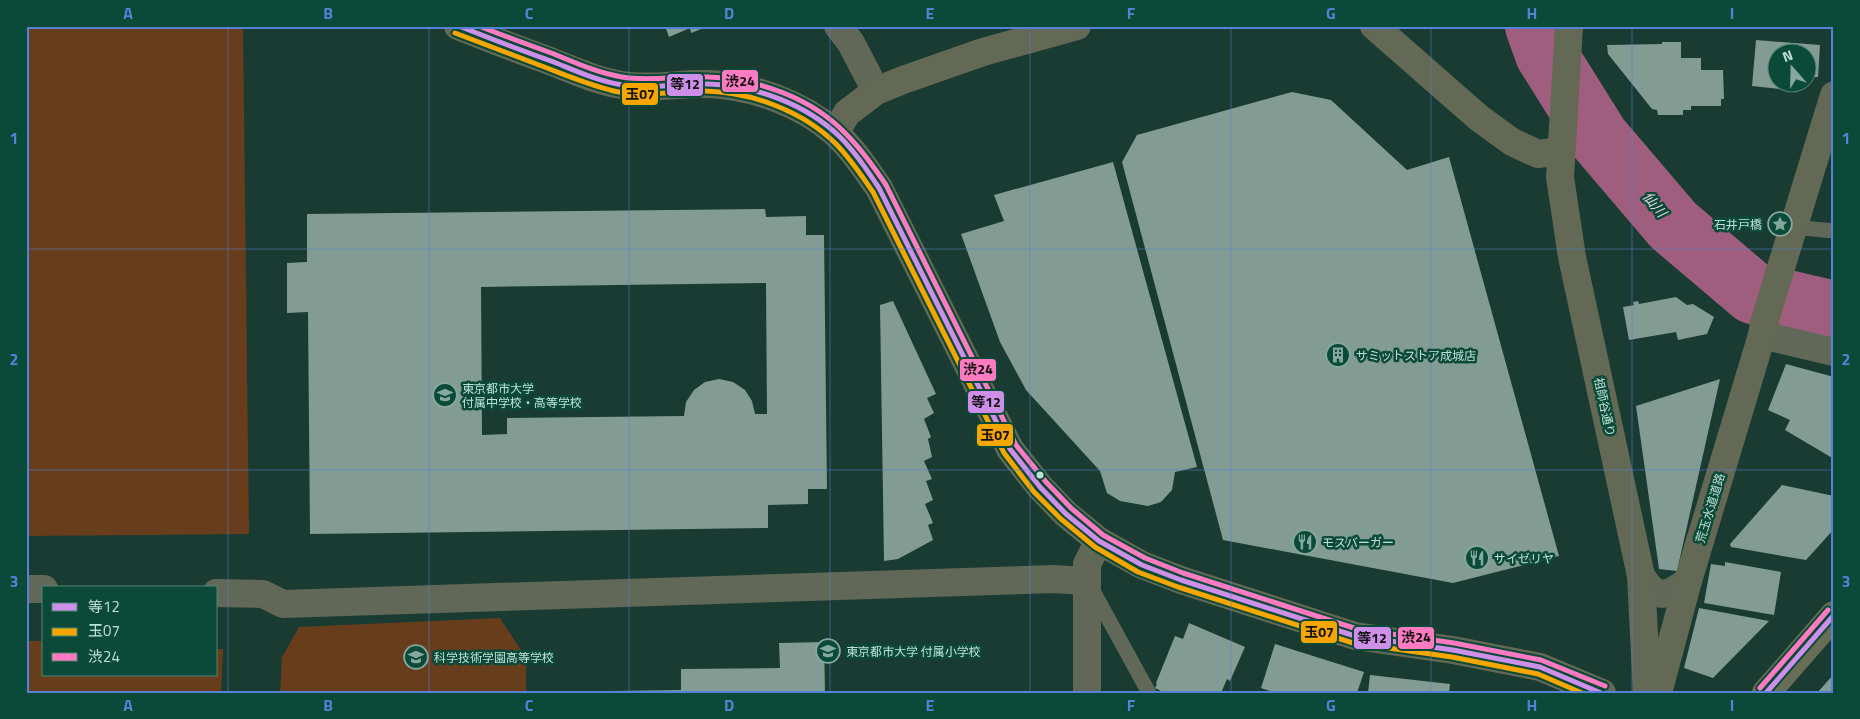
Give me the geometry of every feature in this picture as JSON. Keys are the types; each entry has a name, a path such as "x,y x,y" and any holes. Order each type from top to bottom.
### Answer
{"main road":[{"path":"1766,693 1834,615"}],"street":[{"path":"458,26 596,79 623,85 656,87 707,84 734,86 770,95 818,120 835,132 860,159 879,188 1010,449 1040,487 1066,514 1099,541 1142,565 1181,580 1355,636 1454,650 1540,667 1602,693"},
{"path":"838,26 851,43 876,92"},
{"path":"835,132 847,113 876,92 903,80 983,52 1077,26"},
{"path":"1374,26 1480,118 1512,142 1538,154 1561,151"},
{"name":"祖師谷通り","path":"1569,29 1560,177 1572,256 1641,576 1647,693"},
{"path":"1789,238 1834,95"},
{"name":"荒玉水道道路","path":"1658,693 1688,581 1789,238"},
{"path":"1763,329 1834,352"},
{"path":"1088,693 1087,564 1099,541"},
{"path":"1641,576 1648,587 1660,594 1669,594 1688,581"},
{"path":"218,593 263,594 284,604 1053,579 1087,581"},
{"path":"26,589 42,589"}],"lane":[{"path":"1789,238 1834,231"},
{"path":"1087,581 1149,693"}],"shaded area":[{"path":"26,26 243,26 249,534 26,536"},
{"name":"科学技術学園高等学校","path":"500,618 526,658 526,693 280,693 282,657 299,627"},
{"path":"26,641 42,641 42,676 218,676 218,649 223,649 221,693 26,693"}],"building":[{"path":"665,26 709,26 691,33 690,28 669,37"},
{"path":"1756,40 1782,42 1768,42 1768,88 1752,86"},
{"path":"1662,42 1681,42 1681,58 1701,58 1701,70 1723,70 1724,99 1721,99 1721,106 1691,106 1691,110 1683,110 1683,115 1658,115 1657,110 1652,109 1608,54 1607,45 1662,44"},
{"path":"1818,45 1820,45 1818,77"},
{"name":"サミットストア成城店","path":"1292,92 1331,100 1407,170 1449,157 1559,556 1453,583 1223,540 1122,162 1137,135"},
{"path":"1113,162 1197,467 1175,472 1172,490 1161,502 1148,506 1120,501 1107,493 1100,471 1026,390 1000,342 961,234 1004,221 994,195"},
{"path":"765,209 766,217 806,216 806,235 824,235 827,489 808,489 808,504 768,505 768,528 310,534 308,312 287,313 287,263 307,262 307,214","holes":["766,283 767,414 755,414 752,401 745,390 733,382 719,379 705,382 694,390 686,402 684,416 507,418 507,434 482,435 481,287"]},
{"path":"1676,297 1687,305 1693,304 1714,317 1707,334 1678,340 1676,332 1629,340 1623,307 1634,305 1633,302 1638,301 1639,304"},
{"path":"893,301 936,394 927,398 934,413 924,419 931,437 928,439 932,457 924,461 932,479 926,481 933,500 925,504 933,523 928,525 933,540 898,559 884,561 880,305"},
{"path":"1786,364 1834,377 1834,459 1785,430 1790,420 1768,410"},
{"path":"1720,379 1677,571 1659,569 1636,406"},
{"path":"1782,485 1834,496 1834,529 1806,560 1731,547 1730,544"},
{"path":"1725,562 1781,572 1774,615 1704,603 1711,564 1725,566"},
{"path":"1699,608 1769,621 1713,678 1684,668"},
{"path":"1189,623 1245,647 1230,681 1227,679 1221,693 1160,693 1161,691 1155,688 1175,636 1183,639"},
{"path":"824,642 825,693 610,693 610,691 681,690 681,669 780,668 779,643"},
{"path":"1275,644 1364,672 1357,693 1276,693 1261,688"},
{"path":"1834,674 1834,693 1817,693"},
{"path":"1370,675 1450,684 1449,693 1368,693"}],"waterway":[{"name":"仙川","path":"1536,26 1546,54 1598,137 1673,225 1753,293 1834,312"}],"transit line":[{"name":"等12","path":"459,26 604,81 633,86 655,87 709,84 745,88 796,106 827,125 851,149 879,188 1010,449 1040,487 1066,514 1099,541 1142,565 1181,580 1355,636 1453,650 1540,667 1601,693"},
{"name":"渋24","path":"479,26 613,75 644,79 709,77 765,86 801,101 832,121 857,146 886,185 1016,445 1046,482 1071,508 1103,535 1145,558 1183,573 1357,629 1454,643 1541,660 1605,686"},
{"name":"玉07","path":"455,33 583,82 619,92 651,94 705,91 740,95 792,113 823,132 846,155 873,192 1004,453 1034,492 1061,519 1095,547 1138,572 1178,587 1353,643 1452,657 1538,674 1582,693"},
{"name":"渋24","path":"1760,688 1828,610"},
{"name":"等12","path":"1766,693 1834,615"}],"place":[{"name":"石井戸橋","path":"1780,224"},
{"name":"サミットストア成城店","path":"1338,355"},
{"name":"東京都市大学 付属中学校・高等学校","path":"445,395"},
{"name":"モスバーガー","path":"1305,542"},
{"name":"サイゼリヤ","path":"1477,558"},
{"name":"東京都市大学 付属小学校","path":"828,651"},
{"name":"科学技術学園高等学校","path":"416,657"}]}
